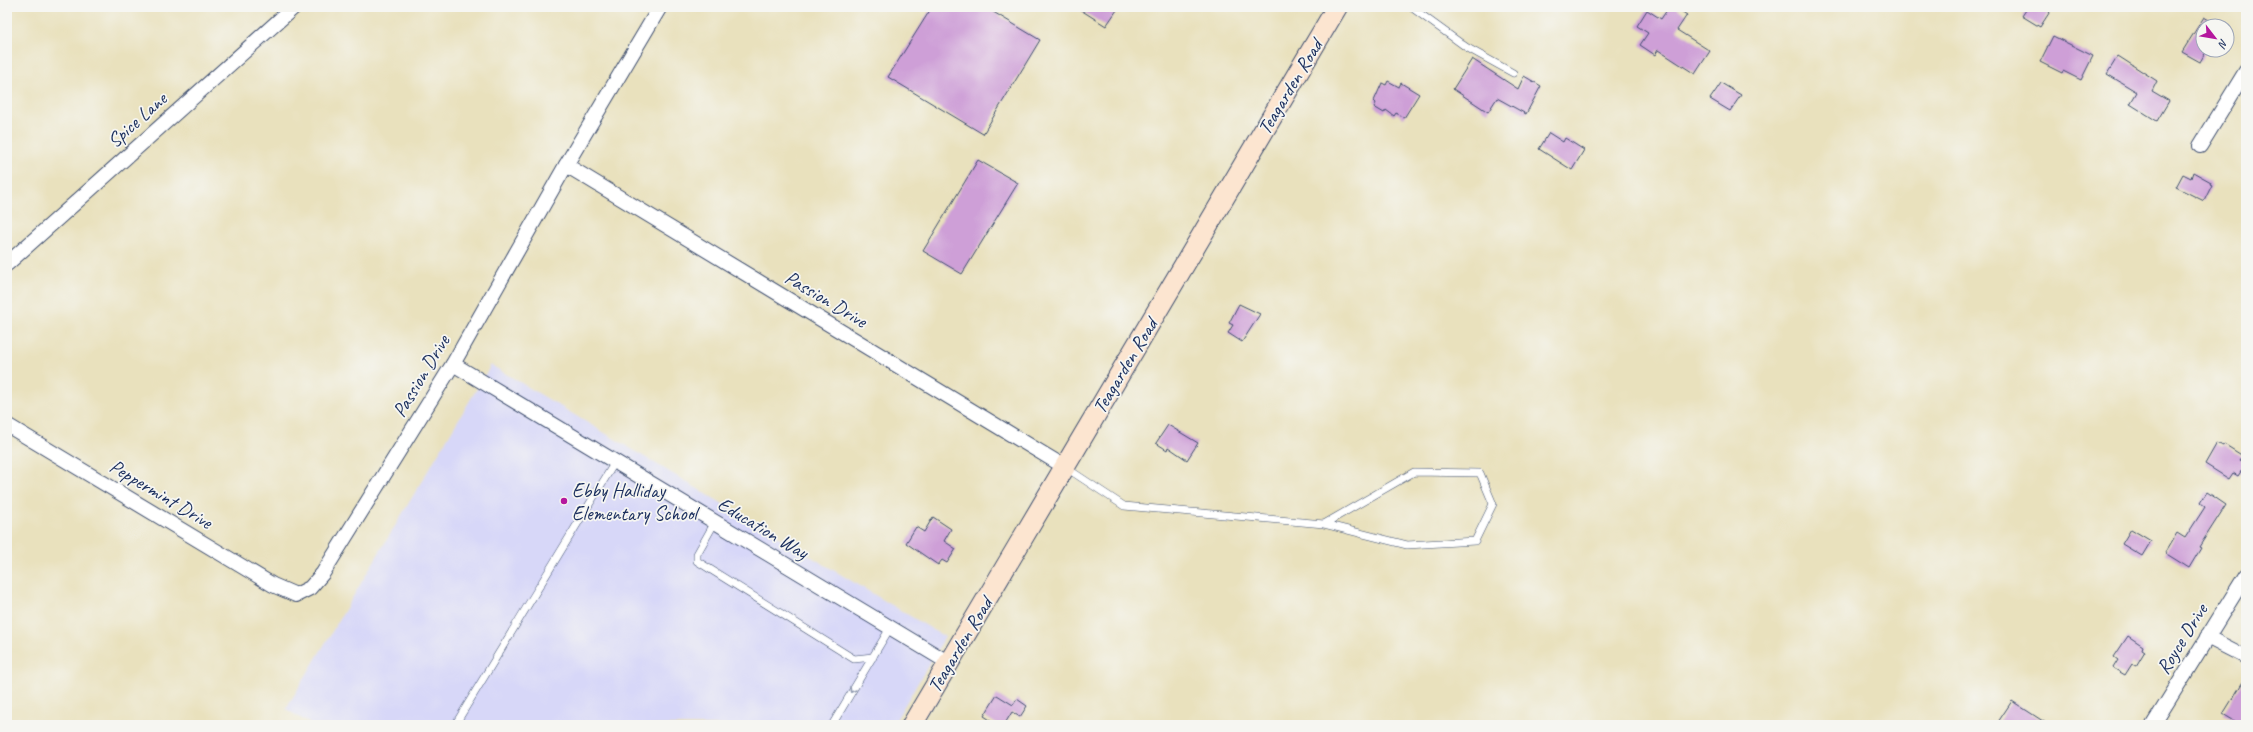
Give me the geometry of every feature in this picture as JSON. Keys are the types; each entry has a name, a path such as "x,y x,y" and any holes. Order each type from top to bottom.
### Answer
{"street":[{"name":"Spice Lane","path":"7,264 294,7"},
{"name":"Passion Drive","path":"296,594 310,588 323,573 453,364 566,165 660,7"},
{"name":"Teagarden Road","path":"912,725 1337,7"},
{"path":"2200,146 2246,71"},
{"name":"Passion Drive","path":"566,165 1065,467"},
{"name":"Education Way","path":"453,364 949,663"},
{"name":"Peppermint Drive","path":"7,425 273,585 296,594"},
{"name":"Royce Drive","path":"2153,725 2246,575"},
{"path":"2207,637 2246,657"}],"lane":[{"path":"1411,7 1466,47 1513,73"},
{"path":"455,725 615,462"},
{"path":"1065,467 1124,506 1324,524 1407,545 1475,541 1494,504 1480,473 1414,472 1324,524"},
{"path":"715,522 697,554 697,561 854,659 872,657"},
{"path":"832,725 890,628"}],"shaded area":[{"name":"Ebby Halliday Elementary School","path":"491,365 945,637 893,725 312,725 286,709"}],"building":[{"path":"932,7 985,7 1040,40 983,134 888,77"},
{"path":"1076,7 1119,7 1106,26"},
{"path":"1669,7 1675,7 1687,15 1677,30 1710,51 1695,74 1658,50 1655,55 1640,45 1648,33 1637,26 1647,10 1661,19"},
{"path":"2028,7 2053,7 2040,27 2022,16"},
{"path":"2195,31 2195,58 2202,58 2200,62 2182,52"},
{"path":"2053,36 2093,56 2081,80 2063,71 2062,73 2040,62"},
{"path":"2118,56 2157,81 2152,91 2169,101 2157,121 2130,104 2137,92 2107,74"},
{"path":"1472,59 1518,89 1524,76 1541,86 1526,114 1497,98 1488,112 1453,89"},
{"path":"1388,81 1399,87 1401,83 1419,94 1404,118 1396,113 1394,116 1386,110 1384,113 1374,107 1376,103 1374,101 1382,83 1386,85"},
{"path":"1721,83 1741,95 1730,111 1710,99"},
{"path":"1549,133 1563,142 1565,138 1584,150 1572,170 1539,149"},
{"path":"978,160 1018,183 962,274 923,251"},
{"path":"2193,172 2211,182 2210,184 2212,185 2204,201 2176,187 2183,174 2191,178"},
{"path":"1239,304 1260,314 1242,342 1228,333 1233,325 1229,323"},
{"path":"1168,425 1198,443 1187,460 1168,447 1167,450 1156,443"},
{"path":"2217,443 2223,446 2224,444 2243,456 2240,460 2246,464 2238,476 2233,473 2229,479 2205,464"},
{"path":"2207,492 2226,505 2199,547 2201,548 2189,568 2165,553 2177,533 2185,538 2205,507 2200,503"},
{"path":"933,517 951,529 944,541 956,549 947,563 942,560 938,565 906,543 916,527 924,532"},
{"path":"2131,529 2151,541 2142,556 2122,544"},
{"path":"2128,636 2143,646 2142,649 2145,651 2136,666 2132,664 2125,675 2113,668 2118,660 2114,657"},
{"path":"2246,677 2246,725 2241,725 2223,714"},
{"path":"997,695 1013,705 1017,699 1027,706 1020,717 1012,712 1004,725 998,725 984,716"},
{"path":"2012,701 2049,725 1996,725"}],"place":[{"name":"Ebby Halliday Elementary School","path":"564,501"}]}
